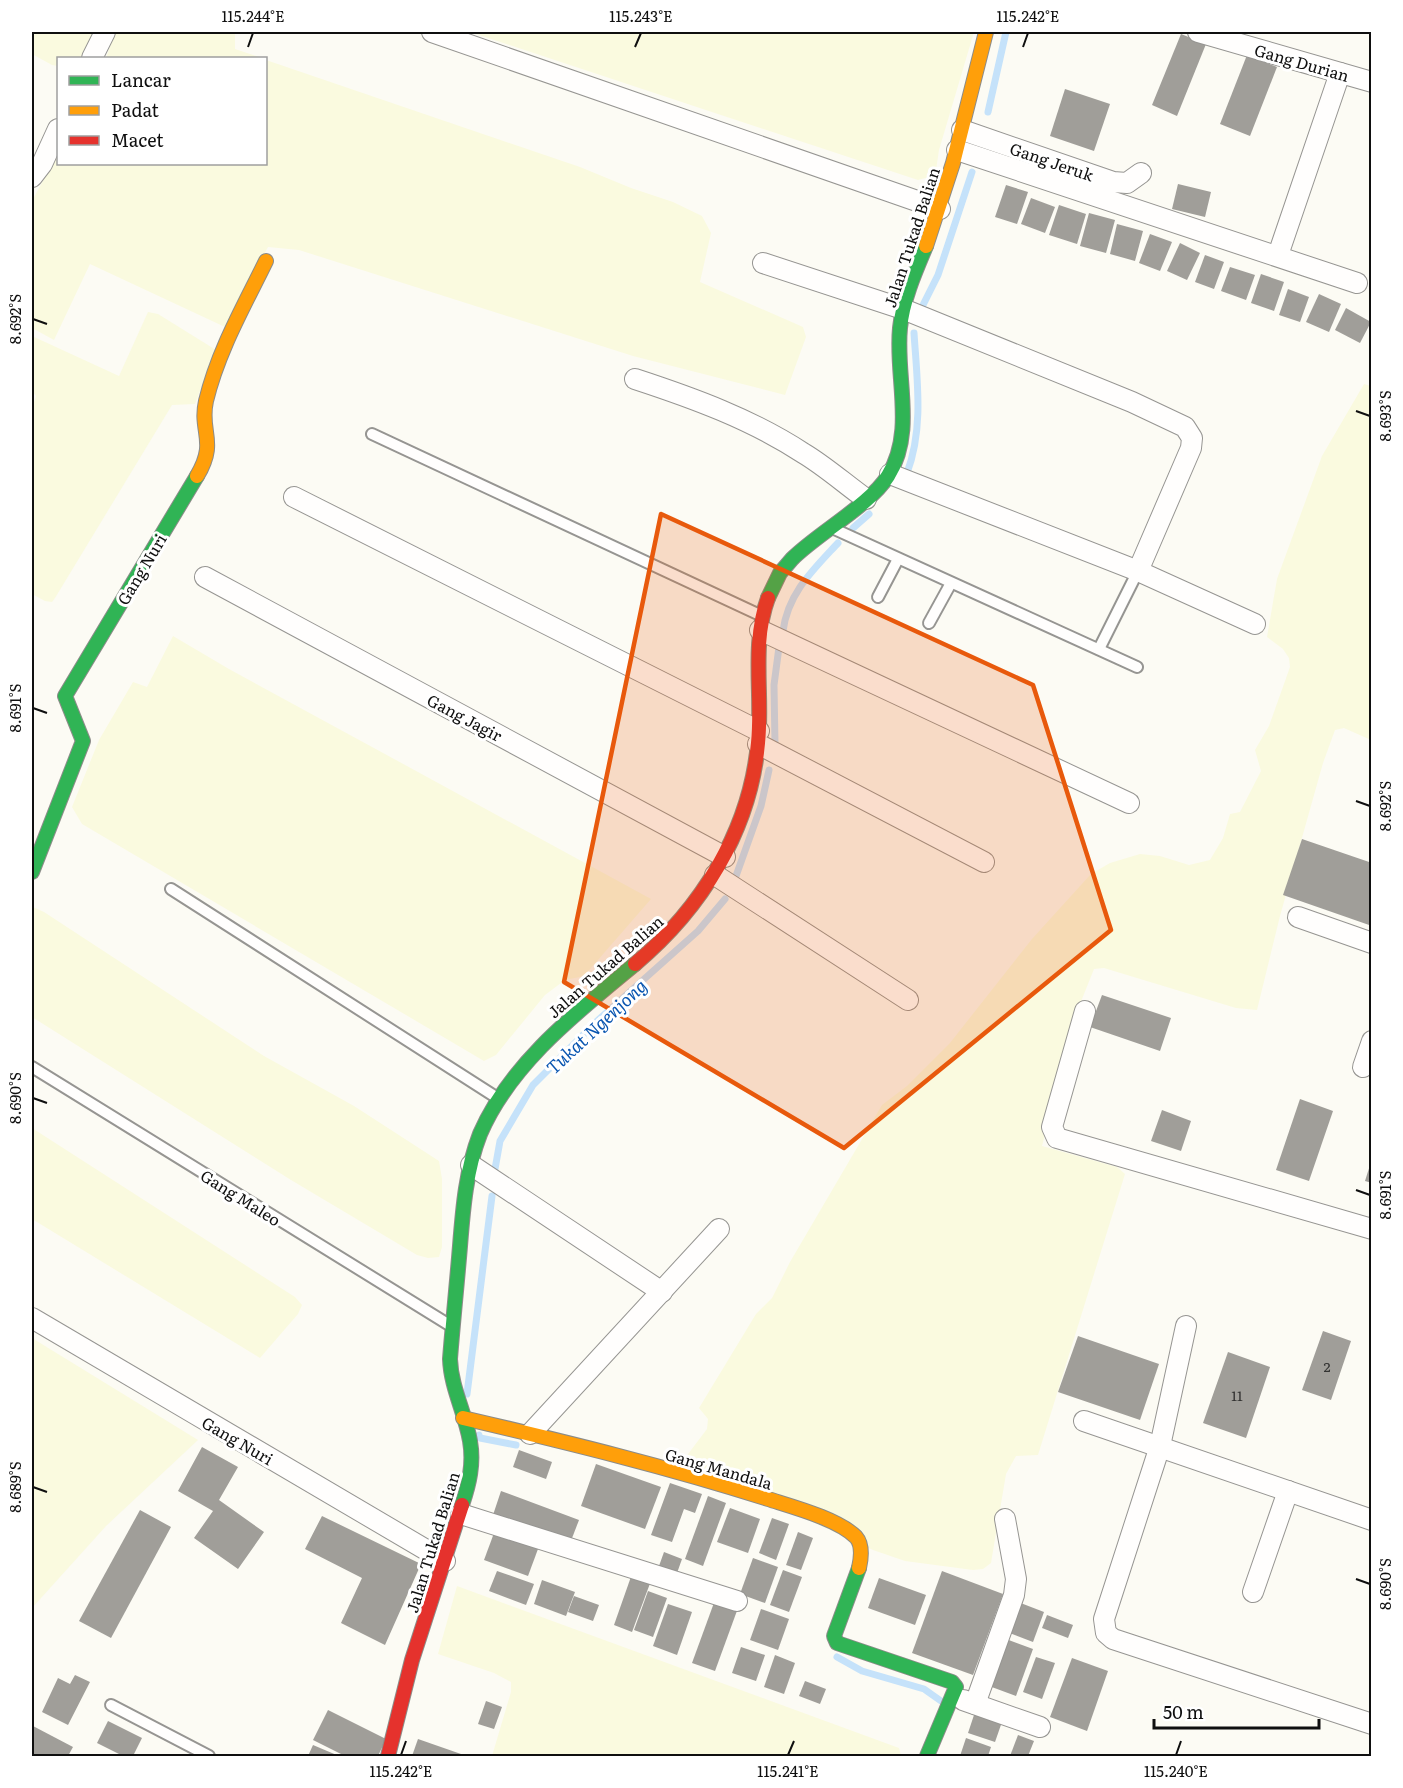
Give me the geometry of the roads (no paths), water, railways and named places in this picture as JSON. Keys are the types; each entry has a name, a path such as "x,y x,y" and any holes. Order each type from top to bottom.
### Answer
{"street":[{"path":"92,57 105,32"},
{"path":"432,32 940,209"},
{"name":"Jalan Tukad Balian","path":"387,1756 412,1660 461,1514 472,1465 470,1440 451,1380 452,1326 460,1226 471,1165 480,1135 499,1099 555,1032 661,942 687,913 715,875 727,852 747,794 759,737 761,623 782,568 803,546 866,499 890,474 897,455 904,411 898,353 903,309 940,209 986,32"},
{"name":"Gang Durian","path":"1198,32 1371,82"},
{"path":"1278,255 1340,73"},
{"name":"Gang Jeruk","path":"962,130 1113,182 1127,183 1141,173"},
{"path":"32,177 42,164 57,131"},
{"path":"957,150 1357,283"},
{"name":"Gang Nuri","path":"32,872 83,741 83,732 66,704 65,696 206,461 211,445 205,422 206,403 231,336 266,261"},
{"path":"763,263 903,309 1132,402 1189,431 1191,448 1138,571"},
{"path":"635,379 700,400 749,422 803,453 866,499"},
{"path":"890,474 1138,571 1255,624"},
{"path":"294,497 759,737 984,862"},
{"name":"Gang Jagir","path":"205,577 727,852"},
{"path":"761,623 1129,803"},
{"name":"Gang Jagir","path":"440,690 727,852"},
{"path":"715,875 908,1000"},
{"path":"1298,917 1371,943"},
{"path":"1085,1011 1052,1127 1057,1138 1371,1229"},
{"path":"1363,1067 1371,1041"},
{"path":"471,1165 662,1292"},
{"path":"530,1434 719,1229"},
{"name":"Gang Nuri","path":"32,1318 446,1561"},
{"path":"1186,1326 1160,1446 1104,1619 1106,1633 1113,1639 1371,1724"},
{"name":"Gang Mandala","path":"463,1418 671,1471 818,1515 845,1528 857,1537 863,1550 861,1564 834,1636 837,1643 844,1648 952,1682 956,1687 954,1697"},
{"path":"1084,1421 1371,1520"},
{"path":"1253,1592 1288,1491"},
{"path":"461,1514 737,1601"},
{"path":"975,1704 1014,1595 1016,1579 1005,1519"},
{"path":"927,1756 954,1697 1040,1727"}],"lane":[{"path":"372,434 761,623"},
{"path":"829,527 1137,667"},
{"path":"878,597 898,559"},
{"path":"1099,649 1138,571"},
{"path":"929,624 951,583"},
{"path":"171,889 499,1099"},
{"name":"Gang Maleo","path":"32,1067 452,1326"},
{"path":"111,1704 209,1756"}],"waterway":[{"name":"Tukat Ngenjong","path":"988,112 1006,32"},
{"name":"Tukat Ngenjong","path":"923,305 938,275 972,172"},
{"name":"Tukat Ngenjong","path":"907,473 916,439 918,404 914,333"},
{"name":"Tukat Ngenjong","path":"853,528 869,514"},
{"name":"Tukat Ngenjong","path":"783,631 790,605 796,594 838,543"},
{"name":"Tukat Ngenjong","path":"775,744 774,685 779,647"},
{"name":"Tukat Ngenjong","path":"736,876 761,806 769,770"},
{"name":"Tukat Ngenjong","path":"495,1169 500,1141 533,1085 596,1022 698,931 725,899"},
{"name":"Tukat Ngenjong","path":"467,1394 492,1196"},
{"path":"479,1435 480,1438 516,1445"},
{"path":"837,1657 862,1671 924,1689 941,1701"}]}
